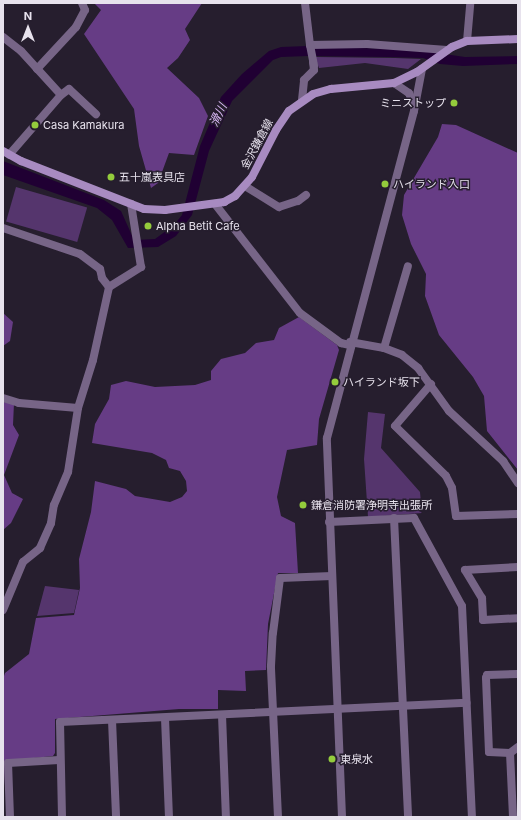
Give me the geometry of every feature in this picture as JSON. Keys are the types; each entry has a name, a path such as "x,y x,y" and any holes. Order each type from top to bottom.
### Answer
{"main road":[{"path":"447,51 467,41 518,39"},
{"name":"金沢鎌倉線","path":"131,204 155,211 215,204 235,196 246,186 280,124 302,100 331,89 394,83 424,68 447,51"},
{"path":"6,153 131,204"}],"street":[{"path":"37,69 76,27 85,10 82,3"},
{"path":"302,100 301,88 304,80 314,70 305,3"},
{"path":"467,41 470,3"},
{"path":"3,37 37,69 61,95"},
{"path":"310,45 367,44 447,51"},
{"path":"342,817 327,438 350,343 424,68"},
{"path":"394,83 409,93 414,108"},
{"path":"6,153 61,95 69,89 96,114"},
{"path":"246,186 279,207 293,203 306,195"},
{"path":"3,610 23,562 40,548 51,523 54,505 68,472 78,408 93,360 109,287 140,267 140,250 131,204"},
{"path":"215,204 300,313 341,343 384,348 408,359 418,368 431,384 457,420 504,461 518,483"},
{"path":"3,228 80,254 100,269 102,278 109,287"},
{"path":"384,348 408,266"},
{"path":"431,384 395,426 446,476 452,488 456,516 518,514"},
{"path":"3,398 19,403 78,408"},
{"path":"394,518 408,817"},
{"path":"330,522 414,518 462,606 472,817"},
{"path":"518,567 465,570 482,598 484,620 518,618"},
{"path":"278,817 273,633 280,578 332,576"},
{"path":"518,674 487,675 486,678 489,752 510,753 518,747"},
{"path":"62,817 58,723 467,704"},
{"path":"222,715 226,817"},
{"path":"165,718 169,817"},
{"path":"112,720 116,817"},
{"path":"510,753 513,817"},
{"path":"10,817 8,763 59,760"}],"shaded area":[{"path":"94,3 202,3 185,29 190,40 178,58 167,68 199,98 208,116 194,155 169,153 158,183 151,188 139,146 134,109 84,34 101,10"},
{"path":"315,57 421,59 408,69 365,63 319,68"},
{"path":"442,124 456,125 518,153 518,470 487,431 484,396 473,377 439,335 425,296 426,274 411,244 402,215 404,195 438,137"},
{"path":"16,187 87,207 77,242 6,222"},
{"path":"3,313 13,322 10,341 3,346"},
{"path":"299,317 337,345 339,350 319,419 317,445 287,450 277,497 281,516 295,523 298,573 278,573 268,624 266,670 245,671 246,691 218,690 218,709 179,709 55,719 55,753 53,756 5,761 3,812 3,679 5,673 29,654 36,618 74,615 80,588 79,559 91,512 95,481 126,489 135,496 170,502 182,497 187,491 186,481 180,471 169,468 166,460 152,453 92,443 95,424 109,399 111,385 126,381 155,387 195,385 211,380 211,371 221,359 245,353 256,343 274,340 279,328"},
{"path":"3,402 14,403 13,425 19,435 4,475 12,493 23,499 11,523 3,530"},
{"path":"368,412 385,414 381,448 420,492 422,513 368,517 364,459"},
{"path":"45,586 79,590 74,613 37,616"}],"water":[{"name":"滑川","path":"307,46 417,50 465,57 518,56 518,64 463,66 440,64 423,58 390,57 308,56 281,57 273,60 232,101 209,151 192,215 176,236 158,247 128,248 112,220 97,208 3,175 3,161 104,200 121,211 134,240 155,239 174,225 182,215 200,146 221,97 242,74 269,51 281,47"}],"place":[{"name":"ミニストップ","path":"454,103"},
{"name":"Casa Kamakura","path":"35,125"},
{"name":"五十嵐表具店","path":"111,177"},
{"name":"ハイランド入口","path":"385,184"},
{"name":"Alpha Betit Cafe","path":"148,226"},
{"name":"ハイランド坂下","path":"335,382"},
{"name":"鎌倉消防署浄明寺出張所","path":"303,505"},
{"name":"東泉水","path":"332,759"}]}
